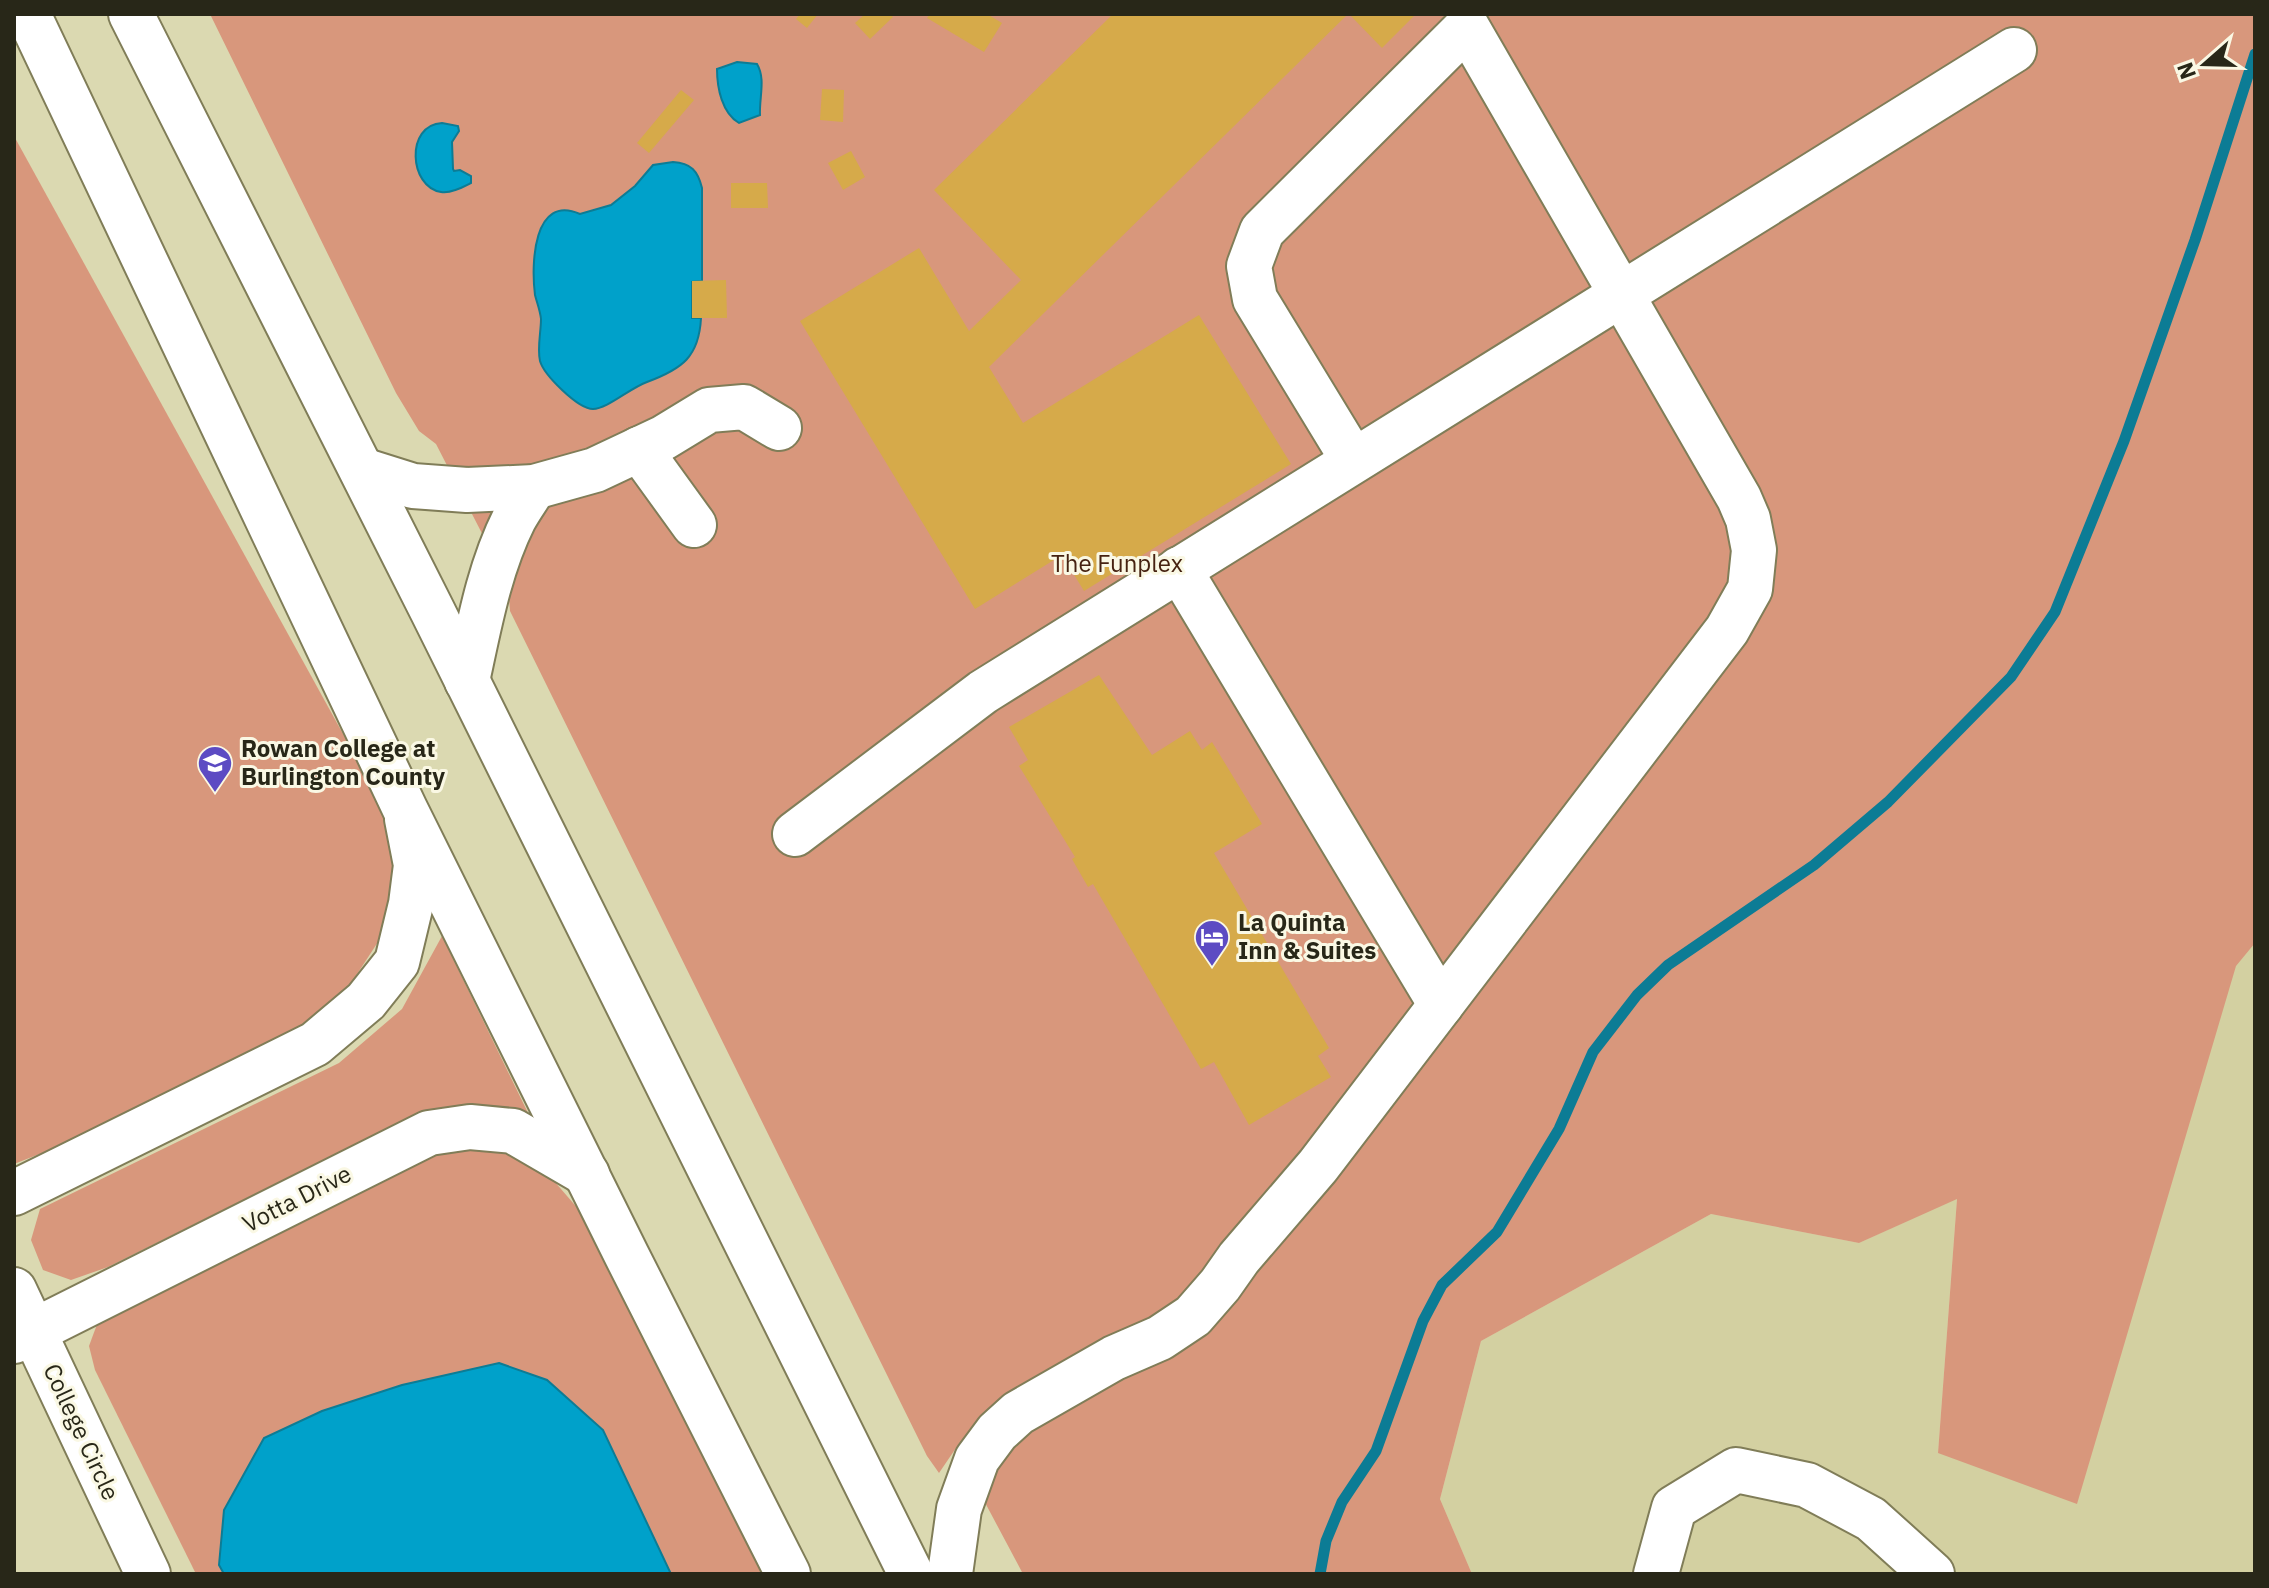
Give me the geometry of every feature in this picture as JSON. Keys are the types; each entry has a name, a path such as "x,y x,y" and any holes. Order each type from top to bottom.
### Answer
{"main road":[{"path":"28,14 405,809 788,1574"},
{"path":"131,14 362,470 911,1574"},
{"path":"950,1574 959,1509 977,1459 997,1432 1018,1413 1114,1358 1160,1338 1193,1316 1318,1166 1727,630 1750,589 1754,550 1748,519 1739,498 1467,27 1262,231 1249,266 1255,299 1353,460"},
{"path":"795,834 983,692 2014,50"},
{"path":"362,470 413,486 467,490 534,487 595,470 709,410 744,407 779,428"},
{"path":"639,449 694,525"},
{"path":"467,681 485,600 503,545 515,517 534,487"},
{"path":"1179,569 1441,1005"},
{"path":"14,1193 315,1044 366,1001 397,962 411,904 416,865 405,809"},
{"name":"Votta Drive","path":"24,1336 429,1133 470,1127 513,1131 587,1174"},
{"name":"College Circle","path":"14,1290 24,1336 148,1574"},
{"path":"1656,1574 1674,1508 1736,1470 1807,1485 1871,1519 1932,1574"}],"shaded area":[{"path":"2255,943 2255,1574 1472,1574 1440,1499 1481,1341 1711,1214 1859,1243 1957,1198 1938,1453 2236,965"}],"green space":[{"name":"The Funplex","path":"210,14 2255,14 2255,943 2236,966 2077,1504 1938,1453 1957,1199 1859,1243 1711,1214 1481,1341 1440,1499 1472,1574 1023,1574 956,1448 939,1473 927,1456 510,611 508,584 436,444 419,431 396,393"},
{"path":"14,136 386,812 396,883 378,942 346,991 304,1025 60,1146 14,1164"},
{"path":"442,936 529,1115 468,1104 422,1111 108,1267 71,1280 43,1270 31,1240 40,1209 339,1063 402,1009"},
{"path":"441,1144 490,1145 548,1174 580,1211 765,1574 196,1574 95,1370 89,1346 99,1319"}],"water":[{"path":"737,62 757,64 762,82 760,115 739,123 728,113 722,99 717,69"},
{"path":"442,123 458,126 459,131 452,142 453,169 471,176 471,183 445,192 430,188 422,179 416,156 422,134 430,126"},
{"path":"673,162 693,169 702,188 702,281 692,282 692,318 701,318 697,343 686,360 670,372 605,406 587,408 562,390 540,361 541,319 534,282 538,235 544,222 553,214 564,210 580,214 611,205 635,186 653,165"},
{"path":"499,1363 547,1380 603,1430 671,1574 224,1574 219,1565 224,1510 264,1438 322,1411 402,1385"}],"building":[{"path":"800,14 818,14 807,28 796,19"},
{"path":"865,14 890,14 893,17 870,39 855,23"},
{"path":"930,14 987,14 1002,23 984,52 927,18"},
{"path":"1113,14 1348,14 989,367 1023,423 1199,315 1291,464 1084,591 1062,555 975,609 800,321 919,248 969,331 1021,280 934,190"},
{"path":"1349,14 1416,14 1382,48"},
{"path":"822,89 844,90 843,122 820,120"},
{"path":"681,90 694,100 649,153 637,143"},
{"path":"851,151 865,177 843,190 828,163"},
{"path":"731,183 767,183 768,208 731,208"},
{"path":"726,280 727,318 692,318 692,281"},
{"name":"La Quinta Inn & Suites","path":"1099,675 1152,755 1190,731 1202,750 1212,742 1262,824 1214,853 1329,1048 1318,1056 1331,1077 1249,1125 1214,1062 1201,1069 1093,884 1088,887 1072,859 1075,857 1019,766 1028,760 1009,727"}],"waterway":[{"path":"1320,1574 1326,1541 1342,1502 1376,1451 1423,1321 1442,1285 1497,1232 1559,1129 1593,1052 1637,995 1668,965 1814,865 1888,802 2011,677 2055,612 2124,441 2195,240 2255,54"}],"place":[{"name":"Rowan College at Burlington County","path":"215,794"},
{"name":"La Quinta Inn & Suites","path":"1212,968"}]}
